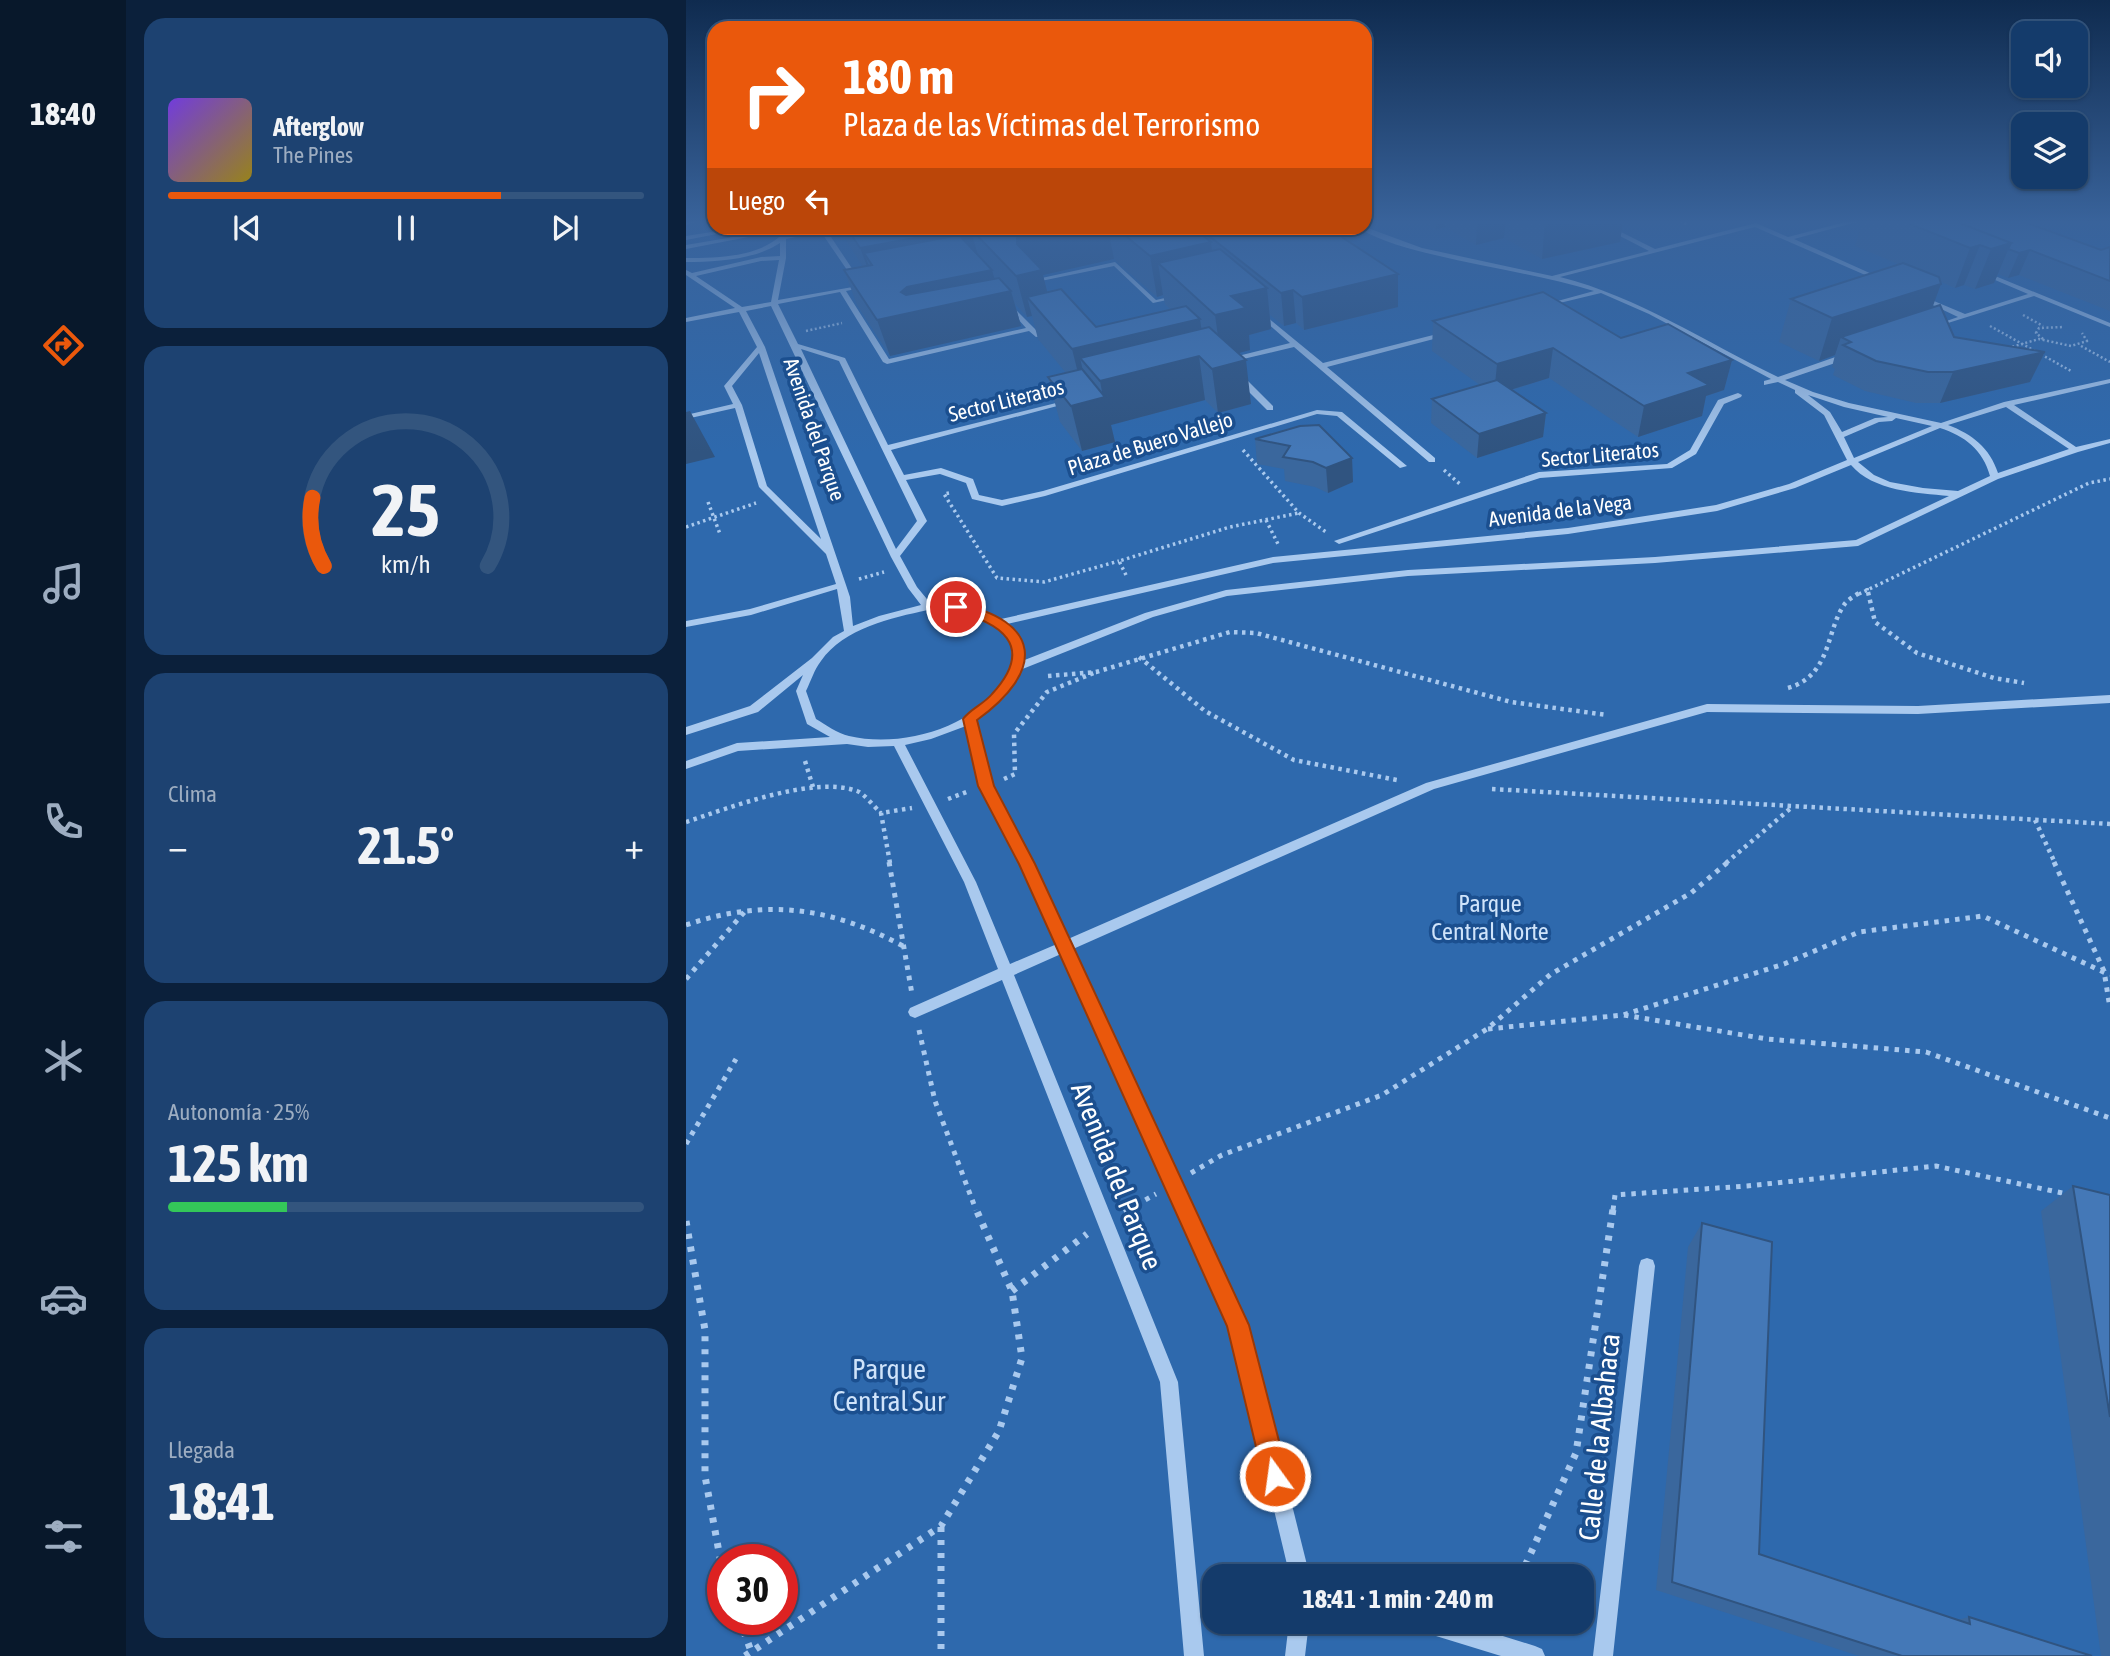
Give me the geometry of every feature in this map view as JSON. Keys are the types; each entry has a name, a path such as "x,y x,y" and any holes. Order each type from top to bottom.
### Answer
{"street":[{"name":"Avenida del Parque","path":"724,297 742,310 761,347 841,585 849,632"},
{"path":"774,304 775,297"},
{"path":"686,320 807,297"},
{"path":"847,297 887,362 1027,326 1037,320"},
{"path":"1150,297 1155,302 1176,297"},
{"path":"1539,308 1579,297"},
{"path":"1618,297 1645,308 1793,386 1853,407 1941,425 1978,443 1991,458 1995,477"},
{"path":"1919,297 1965,317"},
{"path":"1926,330 2024,297"},
{"path":"2042,297 2110,325"},
{"path":"1003,299 1036,335 1061,329"},
{"path":"1247,302 1432,460"},
{"name":"Avenida del Parque","path":"774,304 798,346 858,484 909,587 928,607"},
{"path":"998,311 1011,308"},
{"path":"1321,366 1450,331"},
{"path":"1270,408 1225,362 1296,344"},
{"path":"798,346 842,360 903,478 922,521 895,556"},
{"path":"761,347 728,386 738,405 763,488 831,554"},
{"path":"1767,383 1861,351"},
{"name":"Avenida de la Vega","path":"1000,622 1273,560 1568,531 1717,508 1792,486 1941,425 2007,404 2110,381"},
{"path":"1793,386 1827,415 1840,436 1849,461 1876,480 1911,489 1959,494"},
{"name":"Sector Literatos","path":"1339,541 1539,475 1669,466 1692,452 1721,402 1738,395"},
{"name":"Sector Literatos","path":"887,448 1079,399"},
{"path":"2007,404 2075,450"},
{"path":"686,417 738,405"},
{"name":"Plaza de Buero Vallejo","path":"903,478 941,471 970,481 975,497 1002,503 1317,412 1339,414 1403,466"},
{"path":"1840,436 1878,420 1941,425"},
{"path":"1018,667 1149,615 1226,593 1408,573 1655,560 1858,543 1995,477 2110,441"},
{"path":"686,624 751,612 841,585"},
{"path":"686,731 754,709 849,632 887,615 928,607 956,607 981,612 1000,622 1017,642 1018,667 995,700 970,719 935,734 898,742 846,740 737,747 686,765"},
{"path":"817,658 801,691 811,721 846,740"},
{"path":"915,1012 1430,786 1707,708 1919,710 2110,699"},
{"path":"1919,710 1924,723"},
{"name":"Avenida del Parque","path":"970,719 986,786 1027,864 1238,1325 1297,1564"},
{"name":"Avenida del Parque","path":"898,742 970,882 1169,1382 1194,1656"},
{"name":"Calle de la Albahaca","path":"1603,1656 1647,1266"},
{"path":"1295,1656 1298,1634"},
{"path":"1463,1634 1535,1656"}],"path":[{"path":"2018,312 2044,326 2073,329"},
{"path":"791,334 860,319"},
{"path":"1986,324 2070,371"},
{"path":"2043,339 2037,330 2044,326"},
{"path":"2078,331 2087,338 2080,346"},
{"path":"1997,350 2043,339 2065,346 2080,346 2110,362"},
{"path":"2097,365 2110,362"},
{"path":"2059,373 2083,368"},
{"path":"1244,451 1299,513 1339,541"},
{"path":"1432,460 1475,497"},
{"path":"1786,688 1799,685 1828,653 1844,604 1867,588 2089,483 2110,479"},
{"path":"972,488 944,494 997,578 1016,584 1061,580 1230,527 1299,513"},
{"path":"686,527 715,520 772,496"},
{"path":"708,502 720,534"},
{"path":"1119,561 1133,591"},
{"path":"841,585 900,567"},
{"path":"1867,588 1875,622 1917,653 1994,678 2033,684"},
{"path":"1012,679 1096,672 1230,632 1256,633 1511,702 1617,717"},
{"path":"1139,657 1205,711 1294,760 1430,786"},
{"path":"799,743 813,787"},
{"path":"686,822 761,798 813,787 858,791 881,814"},
{"path":"1485,789 2110,824"},
{"path":"1188,1175 1222,1155 1382,1095 1487,1029 1550,974 1691,893 1793,807"},
{"path":"2035,820 2104,971 2110,1008"},
{"path":"686,925 715,914 747,909 815,913 856,923 903,946"},
{"path":"686,979 747,909"},
{"path":"1487,1029 1623,1015 1784,964 1859,932 1983,916 2110,975"},
{"path":"743,1635 748,1654 941,1526 999,1431 1022,1358 1012,1291 966,1187 935,1101 915,1012"},
{"path":"1623,1015 1767,1038 1926,1052 2110,1118"},
{"path":"686,1144 736,1059"},
{"path":"1526,1564 1576,1453 1615,1195 1747,1186 1936,1166 2070,1194"},
{"path":"1120,1215 1165,1188"},
{"path":"686,1221 705,1330 705,1476 716,1544"},
{"path":"1012,1291 1074,1241 1097,1228"},
{"path":"941,1526 941,1656"}],"green space":[{"path":"686,297 2110,297 2110,1656 686,1656"}],"building":[{"path":"862,297 982,297 877,320"},
{"path":"1027,297 1069,297 1096,327 1186,306 1200,319 1072,349"},
{"path":"1196,297 1233,297 1246,308 1215,315"},
{"path":"1523,297 1552,297 1621,338 1668,324 1732,360 1688,373 1709,385 1644,406 1553,348 1497,364 1433,321"},
{"path":"1796,297 1898,297 1832,318 1791,299"},
{"path":"1940,305 1954,337 2045,352 1953,372 1928,372 1876,361 1843,345 1851,342 1841,337"},
{"path":"1209,327 1246,360 1212,369 1199,356 1100,381 1080,358"},
{"path":"1082,369 1105,397 1071,406 1048,377"},
{"path":"1497,380 1546,413 1479,434 1432,399"},
{"path":"1319,425 1352,458 1326,468 1313,462 1283,457 1290,446 1255,439 1300,426"},
{"path":"2073,1186 2110,1195 2110,1417"},
{"path":"1702,1223 1772,1242 1759,1554 1970,1624 1969,1617 2092,1656 1902,1656 1672,1582"}],"route":[{"path":"956,607 981,612 1000,622 1017,642 1018,667 1012,679 995,700 970,719 986,786 1027,864 1238,1325 1275,1476"}],"park label":[{"name":"Parque Central Norte","path":"1490,917"},
{"name":"Parque Central Sur","path":"889,1385"}]}
